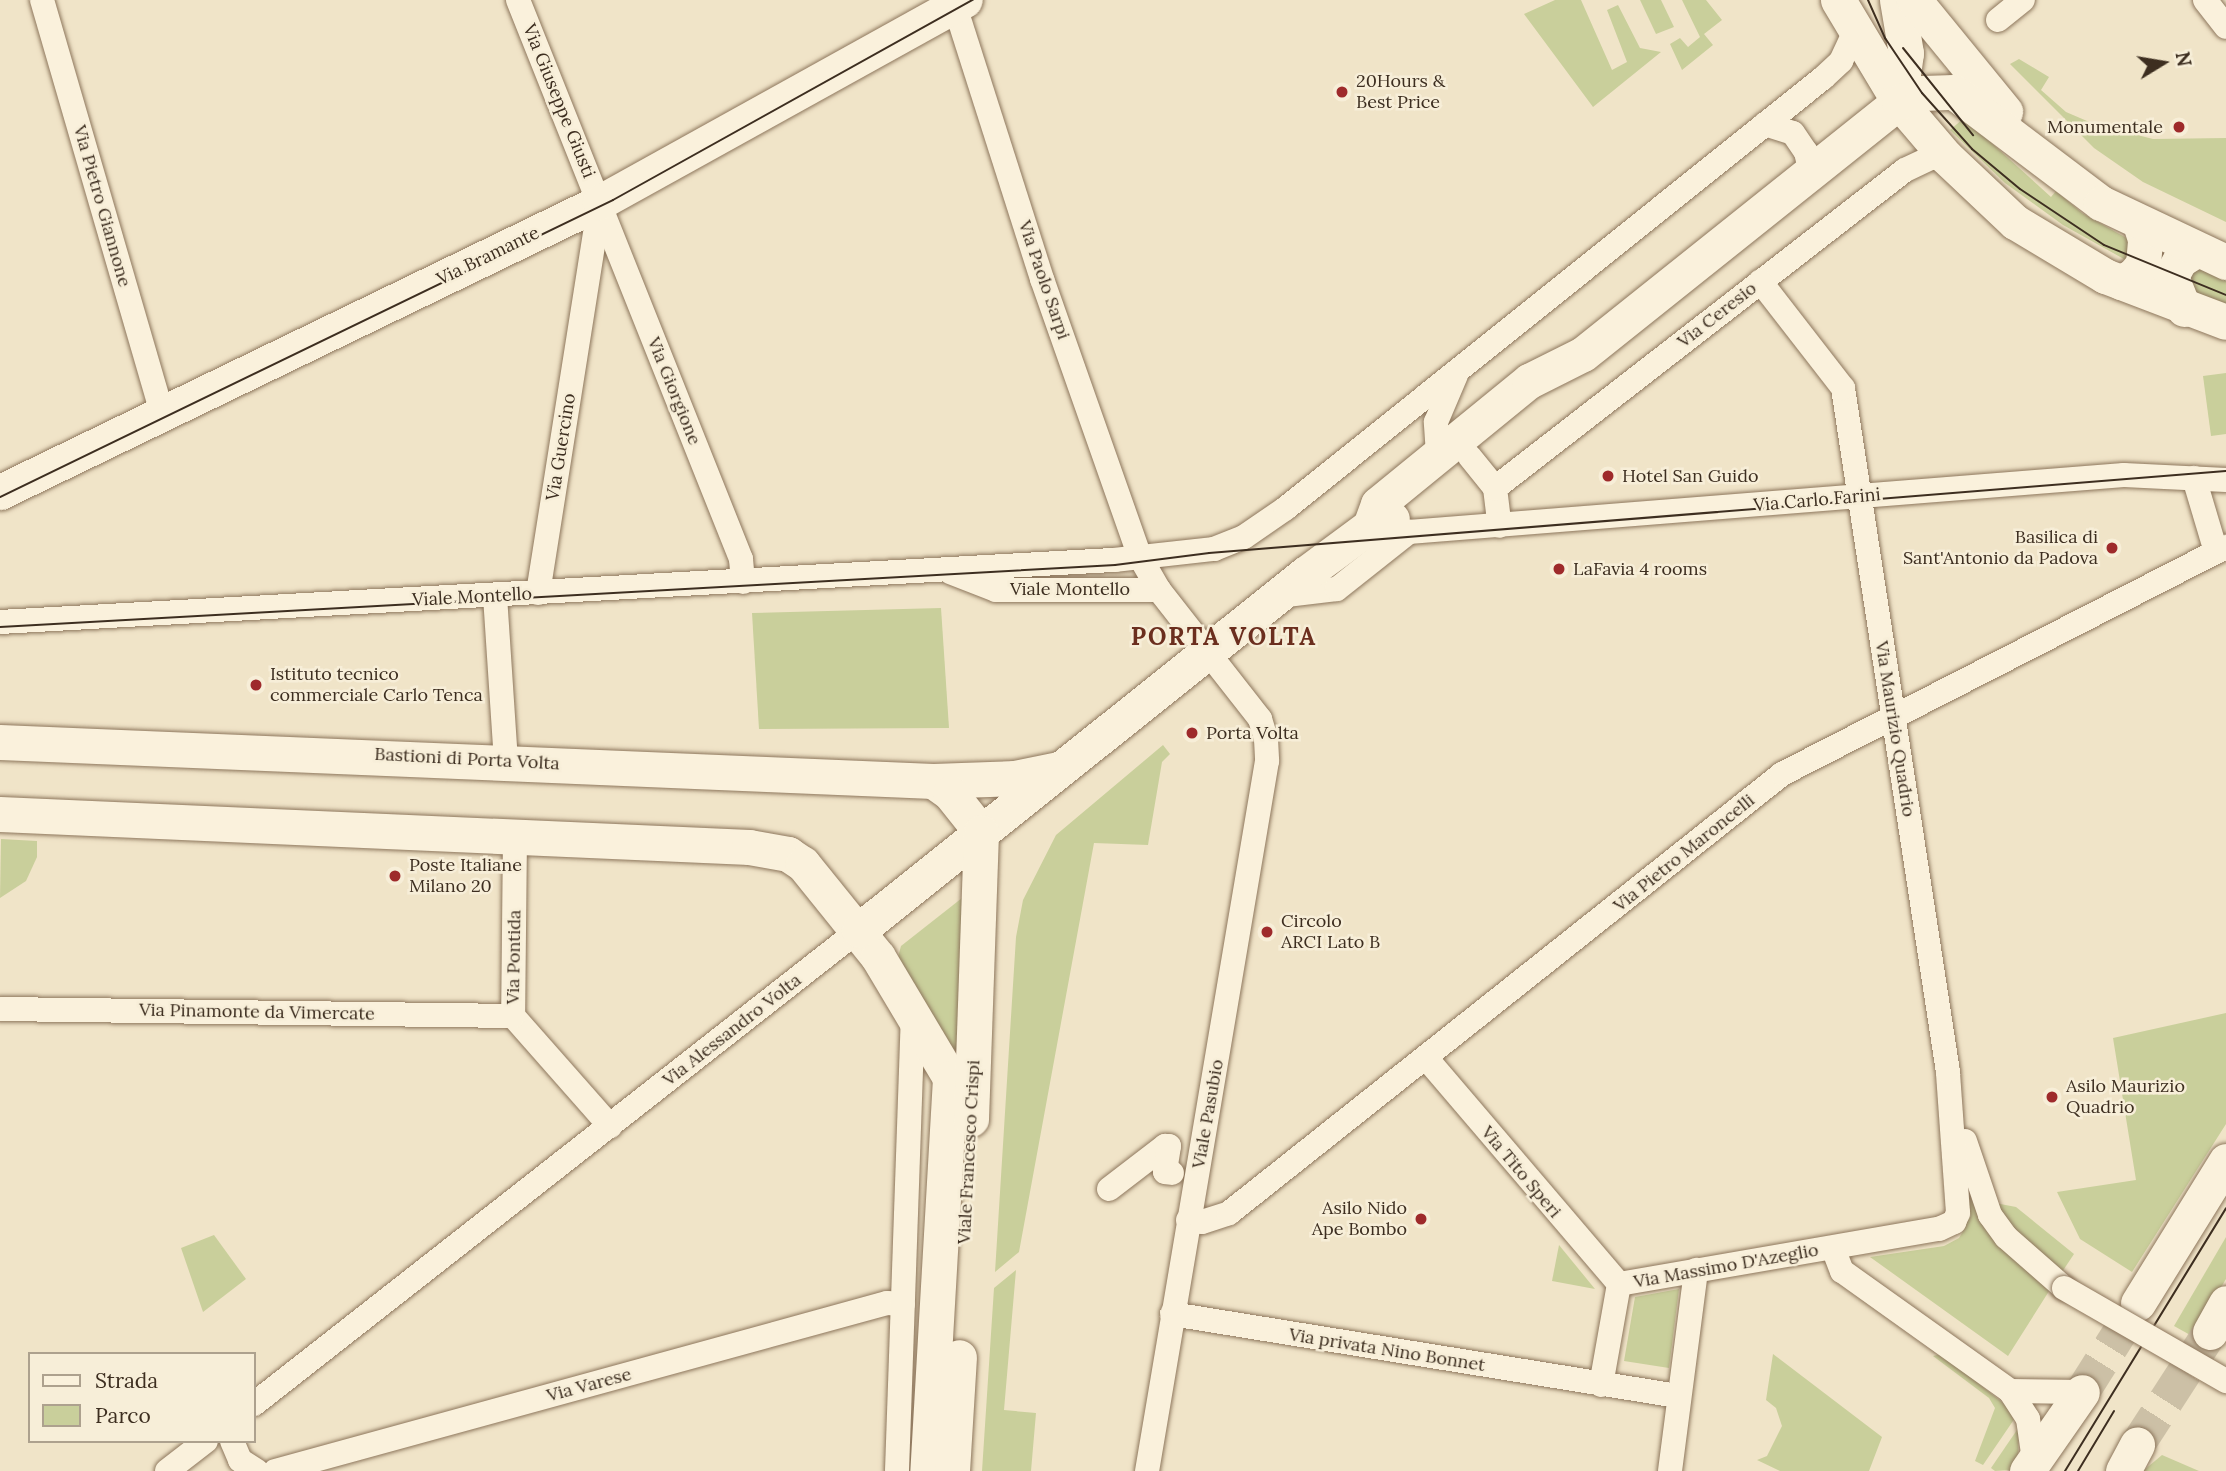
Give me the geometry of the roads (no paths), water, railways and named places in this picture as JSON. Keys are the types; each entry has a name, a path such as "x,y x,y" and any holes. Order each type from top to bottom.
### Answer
{"main road":[{"path":"1838,0 1899,102 1946,157 2025,230 2121,282 2184,309 2226,323"},
{"path":"1897,0 1906,53 1899,102"},
{"path":"1914,0 2048,162"},
{"name":"Via Bramante","path":"0,492 600,202 957,2"},
{"path":"1465,447 1529,381 1583,354 1899,102 1926,92 1954,92 2094,198 2140,224 2211,256"},
{"path":"2121,282 2133,276 2143,264 2145,239 2140,224"},
{"path":"2184,309 2171,276 2180,260 2211,256"},
{"name":"Via Alessandro Volta","path":"859,930 1278,596 1363,531 1388,522 1465,447"},
{"name":"Bastioni di Porta Volta","path":"0,742 506,761 933,781 1015,778 1059,769"},
{"path":"933,781 950,793 981,832"},
{"path":"0,814 749,847 788,854 815,875 859,930"},
{"name":"Viale Francesco Crispi","path":"952,1471 981,832"},
{"name":"Viale Francesco Crispi","path":"859,930 945,1064 952,1091 927,1471"},
{"path":"2138,1303 2226,1161"},
{"path":"2031,1466 2082,1392"}],"street":[{"name":"Via Pietro Giannone","path":"42,0 162,412"},
{"name":"Via Giuseppe Giusti","path":"518,0 600,202"},
{"path":"1998,20 2023,0"},
{"path":"2204,0 2226,27"},
{"name":"Via Paolo Sarpi","path":"957,2 1042,279 1140,557 1159,590 1260,719 1268,757"},
{"path":"1500,526 1495,488 1447,423 1441,388 1465,363 1835,68 1855,31"},
{"path":"1765,124 1793,133 1806,152 1811,173"},
{"name":"Via Ceresio","path":"1495,488 1905,170 1927,159 1946,157"},
{"name":"Via Giorgione","path":"600,202 741,559 743,582"},
{"name":"Via Guercino","path":"538,593 600,202"},
{"name":"Via Maurizio Quadrio","path":"1760,281 1843,388 1948,1072 1948,1122 1959,1204"},
{"path":"585,301 607,286 634,290"},
{"name":"Viale Montello","path":"0,622 743,582 1140,557 1214,549 1244,537 1441,388"},
{"name":"Via Carlo Farini","path":"1363,531 1409,532 1500,526 2124,475 2226,480"},
{"path":"2194,478 2223,550"},
{"path":"1278,596 1338,589 1409,532"},
{"name":"Via Pietro Maroncelli","path":"1188,1220 1202,1222 1230,1213 1782,774 2223,550"},
{"name":"Viale Montello","path":"944,569 996,590 1159,590"},
{"path":"495,596 506,761"},
{"name":"Viale Pasubio","path":"1147,1471 1268,757"},
{"name":"Via Pontida","path":"515,836 513,1016 610,1126"},
{"name":"Via Alessandro Volta","path":"256,1402 859,930"},
{"name":"Via Pinamonte da Vimercate","path":"0,1009 513,1016"},
{"path":"897,1471 913,1012"},
{"name":"Via Tito Speri","path":"1427,1059 1619,1284"},
{"path":"1948,1072 1970,1162 1990,1215 2006,1237 2064,1288 2226,1381"},
{"path":"1108,1189 1165,1146 1169,1146 1165,1172 1172,1173"},
{"name":"Via Massimo D'Azeglio","path":"1619,1284 1833,1248 1950,1225 1959,1204"},
{"name":"Via Massimo D'Azeglio","path":"1833,1248 1842,1271 2010,1391 2030,1426 2031,1466"},
{"path":"1670,1471 1696,1270"},
{"path":"1601,1385 1619,1284"},
{"name":"Via Varese","path":"275,1471 887,1303 902,1304"},
{"name":"Via privata Nino Bonnet","path":"1172,1314 1678,1396"},
{"path":"2010,1391 2082,1392"},
{"path":"167,1471 203,1443"},
{"path":"233,1443 240,1460 257,1471"}],"tunnel":[{"path":"2082,1392 2138,1303"},
{"path":"2137,1445 2210,1332"}],"tram line":[{"path":"0,497 613,200 973,0"},
{"path":"1868,0 1885,38 1922,93 1972,149 2020,189 2104,245 2226,295"},
{"path":"1903,48 1973,135"},
{"path":"0,627 1115,565 1209,553 2226,471"},
{"path":"2065,1471 2226,1208"},
{"path":"2078,1471 2114,1411"}],"place":[{"name":"20Hours & Best Price","path":"1342,92"},
{"name":"Monumentale","path":"2179,127"},
{"name":"Hotel San Guido","path":"1608,476"},
{"name":"Basilica di Sant'Antonio da Padova","path":"2112,548"},
{"name":"LaFavia 4 rooms","path":"1559,569"},
{"name":"Istituto tecnico commerciale Carlo Tenca","path":"256,685"},
{"name":"Porta Volta","path":"1192,733"},
{"name":"Poste Italiane Milano 20","path":"395,876"},
{"name":"Circolo ARCI Lato B","path":"1267,932"},
{"name":"Asilo Maurizio Quadrio","path":"2052,1097"},
{"name":"Asilo Nido Ape Bombo","path":"1421,1219"}],"district":[{"name":"PORTA VOLTA","path":"1224,637"}]}
